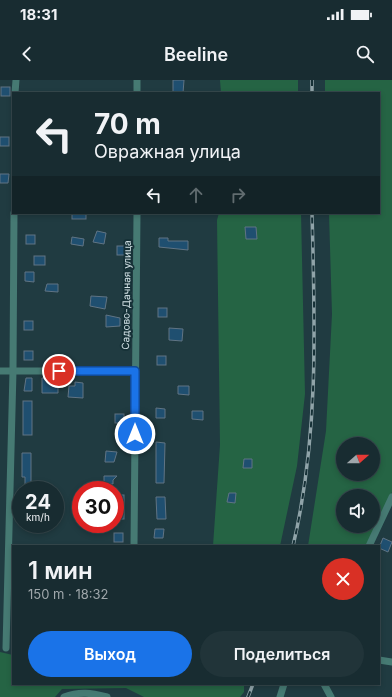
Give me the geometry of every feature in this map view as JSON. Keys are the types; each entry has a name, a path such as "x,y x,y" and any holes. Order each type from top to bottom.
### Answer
{"street":[{"path":"15,92 16,80"},
{"path":"137,80 137,92"},
{"path":"6,648 13,371 14,214"},
{"name":"Садово-Дачная улица","path":"134,545 137,214"},
{"path":"0,371 135,371"},
{"path":"369,545 392,497"},
{"path":"380,660 392,662"},
{"path":"280,697 284,685"},
{"path":"325,685 331,697"},
{"path":"64,697 74,693 85,692 107,697"}],"green space":[{"path":"220,80 298,80 298,92 221,92"},
{"path":"325,80 392,80 392,492 380,517 380,489 336,489 336,533 372,533 366,545 308,545 326,431 332,314 329,214 380,214 380,92 325,92"},
{"path":"219,214 301,214 305,394 297,466 280,545 213,545 220,445 217,220"},
{"path":"0,652 12,655 12,685 244,685 244,692 240,697 144,697 126,688 62,689 55,697 0,697"}],"building":[{"path":"173,80 184,80 183,92 173,92"},
{"path":"1,87 10,87 10,96 1,96"},
{"path":"0,137 9,137 9,146 0,146"},
{"path":"0,174 9,174 8,183 0,183"},
{"path":"72,214 86,214 86,219 72,219"},
{"path":"245,227 256,227 257,239 246,239"},
{"path":"97,231 106,233 104,244 93,242"},
{"path":"26,235 35,235 35,244 26,244"},
{"path":"72,237 84,239 83,246 71,244"},
{"path":"159,238 168,238 168,241 188,241 188,250 159,247"},
{"path":"117,246 126,246 126,255 117,255"},
{"path":"34,256 45,256 45,265 34,265"},
{"path":"25,272 34,272 34,282 25,281"},
{"path":"47,284 58,284 58,292 45,291"},
{"path":"91,296 107,297 105,309 90,306"},
{"path":"158,308 167,308 167,317 158,317"},
{"path":"106,315 120,318 120,326 106,327"},
{"path":"24,321 33,321 33,330 24,330"},
{"path":"169,328 183,329 182,341 169,340"},
{"path":"24,351 33,351 33,360 24,360"},
{"path":"157,356 166,356 166,365 157,365"},
{"path":"26,378 32,378 32,391 24,391"},
{"path":"42,378 51,378 51,381 58,382 58,393 42,393"},
{"path":"75,382 83,383 83,398 68,397 69,386 75,386"},
{"path":"178,386 189,386 189,395 178,394"},
{"path":"23,401 32,401 32,435 23,435"},
{"path":"156,408 165,409 165,418 156,418"},
{"path":"192,411 203,411 203,420 192,419"},
{"path":"115,414 124,414 124,423 115,423"},
{"path":"156,442 165,443 164,483 156,483"},
{"path":"106,451 117,452 114,462 105,462"},
{"path":"22,453 31,453 31,481 25,481 25,477 22,477"},
{"path":"244,459 252,459 252,468 243,468"},
{"path":"104,476 117,476 113,481 104,481"},
{"path":"229,493 236,493 235,503 227,502"},
{"path":"156,497 165,497 166,519 157,519"},
{"path":"155,529 164,529 163,538 154,538"},
{"path":"114,533 123,533 123,542 114,542"},
{"path":"383,538 392,542 388,552 380,548"}],"railway":[{"path":"312,80 312,92"},
{"path":"293,545 301,505 311,422 314,339 312,214"},
{"path":"248,697 253,685"}],"route":[{"path":"59,371 135,371 135,434"}]}
